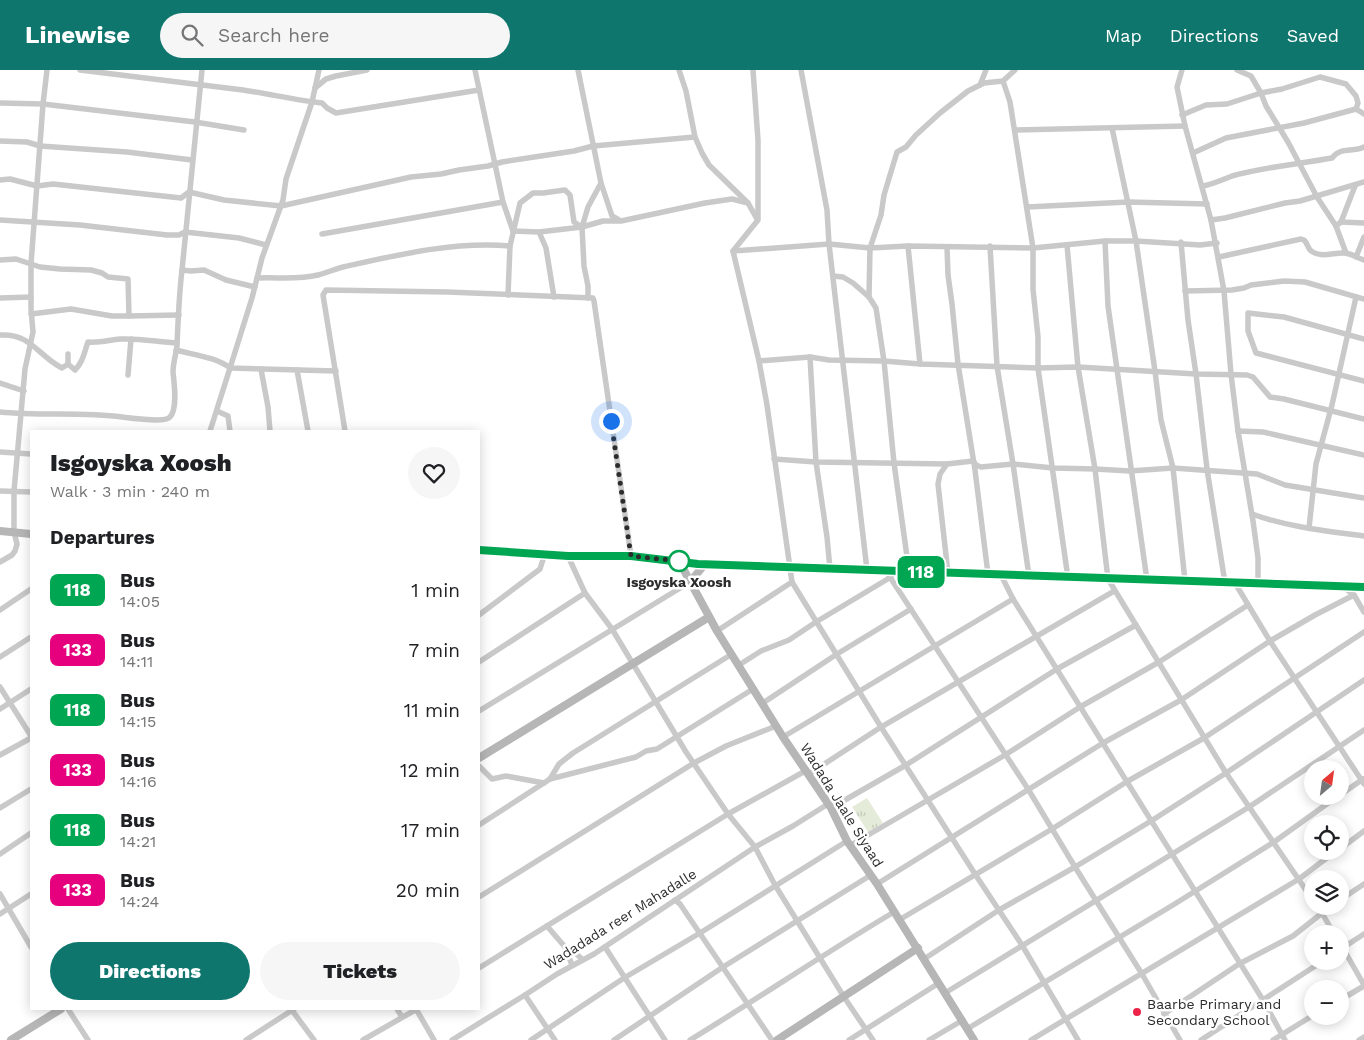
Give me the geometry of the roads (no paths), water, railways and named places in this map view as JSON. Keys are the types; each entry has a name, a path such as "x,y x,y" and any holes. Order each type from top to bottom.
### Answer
{"main road":[{"path":"0,531 30,534"},
{"path":"480,550 568,556 631,556 705,564 868,570 888,574 909,571 1235,584 1364,587"},
{"name":"Wadada Jaale Siyaad","path":"678,561 738,665 783,737 830,806 849,843 918,948 974,1040"},
{"path":"690,582 705,564"},
{"path":"480,757 709,617"},
{"path":"777,1040 918,948"},
{"path":"11,1040 59,1010"}],"street":[{"path":"0,562 12,556 17,544 14,532 16,453 25,369 33,332 31,264 47,70"},
{"path":"80,70 200,84 322,103 336,113 479,90"},
{"path":"0,412 104,415 141,419 168,419 172,416 175,389 173,372 179,315 178,299 195,122 202,70"},
{"path":"210,430 255,287 266,245 281,206 286,179 312,102 319,70"},
{"path":"314,88 336,76 367,70"},
{"path":"475,70 495,164 513,231"},
{"path":"578,70 601,183 612,216 621,221"},
{"path":"679,70 686,91 696,137 702,153 709,165 748,203 758,220"},
{"path":"733,251 758,220 758,140 753,70"},
{"path":"801,70 827,210 829,244 868,570"},
{"path":"980,85 986,70"},
{"path":"869,297 870,248 880,220 884,195 897,152 906,147 940,113 968,91 980,85 1003,81 1015,70"},
{"path":"1182,70 1177,87 1182,115 1208,204 1217,243 1224,291 1238,430 1258,558 1258,584"},
{"path":"1237,70 1251,76 1317,197 1338,224 1346,253"},
{"path":"1182,115 1206,105 1227,104 1320,76 1346,84 1356,96 1357,106 1364,114"},
{"path":"1003,81 1010,102 1033,248 1038,368 1068,578"},
{"path":"1193,153 1226,138 1304,123 1357,106 1364,97"},
{"path":"0,104 43,104 195,122 244,130"},
{"path":"1014,130 1185,126"},
{"path":"1112,128 1136,241 1161,420 1173,468 1185,582"},
{"path":"188,192 224,200 281,206 411,177 441,174 593,146 696,137"},
{"path":"0,141 27,142 40,146 126,152 192,160"},
{"path":"1203,186 1232,176 1285,164 1332,158 1336,152 1344,149 1359,150 1364,147"},
{"path":"0,180 10,180 37,186 53,184 181,198 188,192"},
{"path":"1211,220 1317,197 1364,182"},
{"path":"588,298 582,227 588,207 601,183"},
{"path":"1338,224 1355,186"},
{"path":"508,295 510,246 520,203 526,197 533,193 565,190 570,195 574,222 582,227"},
{"path":"513,231 539,232 582,227 603,221 621,221 723,200 732,199 748,203"},
{"path":"322,234 504,202"},
{"path":"1027,207 1128,202 1208,204"},
{"path":"0,220 80,224 167,235 179,235 185,232 239,238 266,245"},
{"path":"1338,224 1364,223"},
{"path":"539,232 546,248 554,297"},
{"path":"1356,257 1364,237"},
{"path":"1219,258 1301,239 1304,240 1311,251 1320,254 1353,254 1364,260"},
{"path":"733,251 829,244 870,248 908,246 1033,248 1136,241 1181,242 1200,245 1217,243"},
{"path":"1105,242 1108,306 1147,580"},
{"path":"1181,242 1185,291 1207,469 1226,583"},
{"path":"257,278 295,278 320,274 394,256 433,250 495,245 510,246"},
{"path":"1067,245 1078,367 1094,469 1108,579 1226,773 1304,887"},
{"path":"908,246 920,364"},
{"path":"990,246 997,366 1029,576"},
{"path":"947,247 948,275 958,364 972,461 975,470 988,574"},
{"path":"733,251 759,361 786,533 788,568 792,582 881,727 1022,945 1078,1040"},
{"path":"0,260 16,259 31,264 60,269 91,270 108,277 128,279 129,316"},
{"path":"182,270 191,272 204,270 226,280 255,287"},
{"path":"833,276 843,277 853,283 869,297 876,308 884,361 894,464 909,571"},
{"path":"1185,291 1224,291 1284,281 1305,282 1364,299"},
{"path":"345,430 323,295 326,290 447,292 593,298 631,556"},
{"path":"1308,528 1312,490 1321,445 1356,296"},
{"path":"0,298 31,297"},
{"path":"32,314 71,309 112,316 179,315"},
{"path":"1364,338 1284,317 1248,313 1248,331 1256,353 1364,381"},
{"path":"0,335 9,334 35,346 57,366 62,368 68,364"},
{"path":"68,354 68,364 75,370 82,362 88,342 99,343 131,339 177,347 230,368 336,371"},
{"path":"128,375 131,339"},
{"path":"759,361 810,357 829,360 920,364 1038,368 1078,367 1196,374 1231,374 1253,377 1270,397 1364,419"},
{"path":"810,357 816,462 830,569"},
{"path":"261,369 270,430"},
{"path":"296,370 308,430"},
{"path":"0,382 24,391"},
{"path":"216,411 228,416 230,430"},
{"path":"1238,430 1263,432 1364,456"},
{"path":"0,452 30,454"},
{"path":"774,459 894,464 947,464 972,461"},
{"path":"972,461 981,467 1013,464 1053,468 1130,471 1173,468 1207,469 1257,474 1285,485 1364,498"},
{"path":"947,464 940,474 938,484 948,573"},
{"path":"0,490 30,492"},
{"path":"1252,514 1265,519 1308,528 1364,536"},
{"path":"480,614 540,569 545,553"},
{"path":"568,556 586,594 612,629 676,737 728,814 755,847 775,886 873,1040"},
{"path":"738,665 761,651 789,640 888,574 1028,789 1142,974 1180,1040"},
{"path":"1001,575 1013,599 1128,781 1284,1037"},
{"path":"480,710 690,582"},
{"path":"717,631 792,582"},
{"path":"1235,584 1293,678 1363,781 1349,790"},
{"path":"1342,586 1354,596 1364,612"},
{"path":"0,610 30,590"},
{"path":"480,967 728,814 808,772 881,727 1114,591"},
{"path":"480,661 586,594"},
{"path":"877,884 1103,743 1181,700 1270,641 1315,615 1354,596"},
{"path":"783,737 1013,599"},
{"path":"531,1040 624,978 775,886 1005,755 1080,707 1159,662 1248,605"},
{"path":"763,703 837,654 911,609"},
{"name":"Wadadada reer Mahadalle","path":"452,1040 572,965 605,947 755,847 906,765 1057,669 1136,625"},
{"path":"899,920 1052,829 1128,781 1204,738 1364,632"},
{"path":"0,657 30,638"},
{"path":"550,779 565,758 732,654"},
{"path":"924,959 999,910 1151,821 1364,680"},
{"path":"0,687 30,735"},
{"path":"480,824 550,779 636,757 663,746 753,689"},
{"path":"0,709 30,690"},
{"path":"480,896 694,763 726,746 776,726"},
{"path":"945,993 1249,807 1364,730"},
{"path":"0,756 30,738"},
{"path":"480,767 492,778 506,776 544,783"},
{"path":"0,808 30,790"},
{"path":"967,1028 1120,938 1274,842 1326,805"},
{"path":"1349,842 1364,831"},
{"path":"0,854 30,834"},
{"path":"1030,1040 1299,879 1324,860"},
{"path":"614,1040 870,874"},
{"path":"1349,894 1364,884"},
{"path":"0,894 10,908 30,945"},
{"path":"0,914 30,895"},
{"path":"675,900 680,904 724,967 772,1040"},
{"path":"690,1040 819,957 894,912"},
{"path":"1164,1014 1239,964 1293,936 1319,915"},
{"path":"547,926 565,947 572,965"},
{"path":"1349,942 1364,934"},
{"path":"565,947 572,950 582,959"},
{"path":"605,947 665,1040"},
{"path":"1349,961 1364,986 1349,995"},
{"path":"1200,1040 1309,970"},
{"path":"849,1040 939,982"},
{"path":"525,996 555,1040"},
{"path":"69,1010 88,1040"},
{"path":"246,1040 291,1010"},
{"path":"293,1010 314,1040"},
{"path":"398,1010 402,1017"},
{"path":"364,1040 414,1010"},
{"path":"417,1010 434,1040"},
{"path":"929,1040 963,1020"},
{"path":"1273,1040 1284,1037 1304,1022"},
{"path":"1359,1040 1364,1037"}],"place":[{"name":"Isgoyska Xoosh","path":"679,561"},
{"name":"Baarbe Primary and Secondary School","path":"1137,1012"}]}
